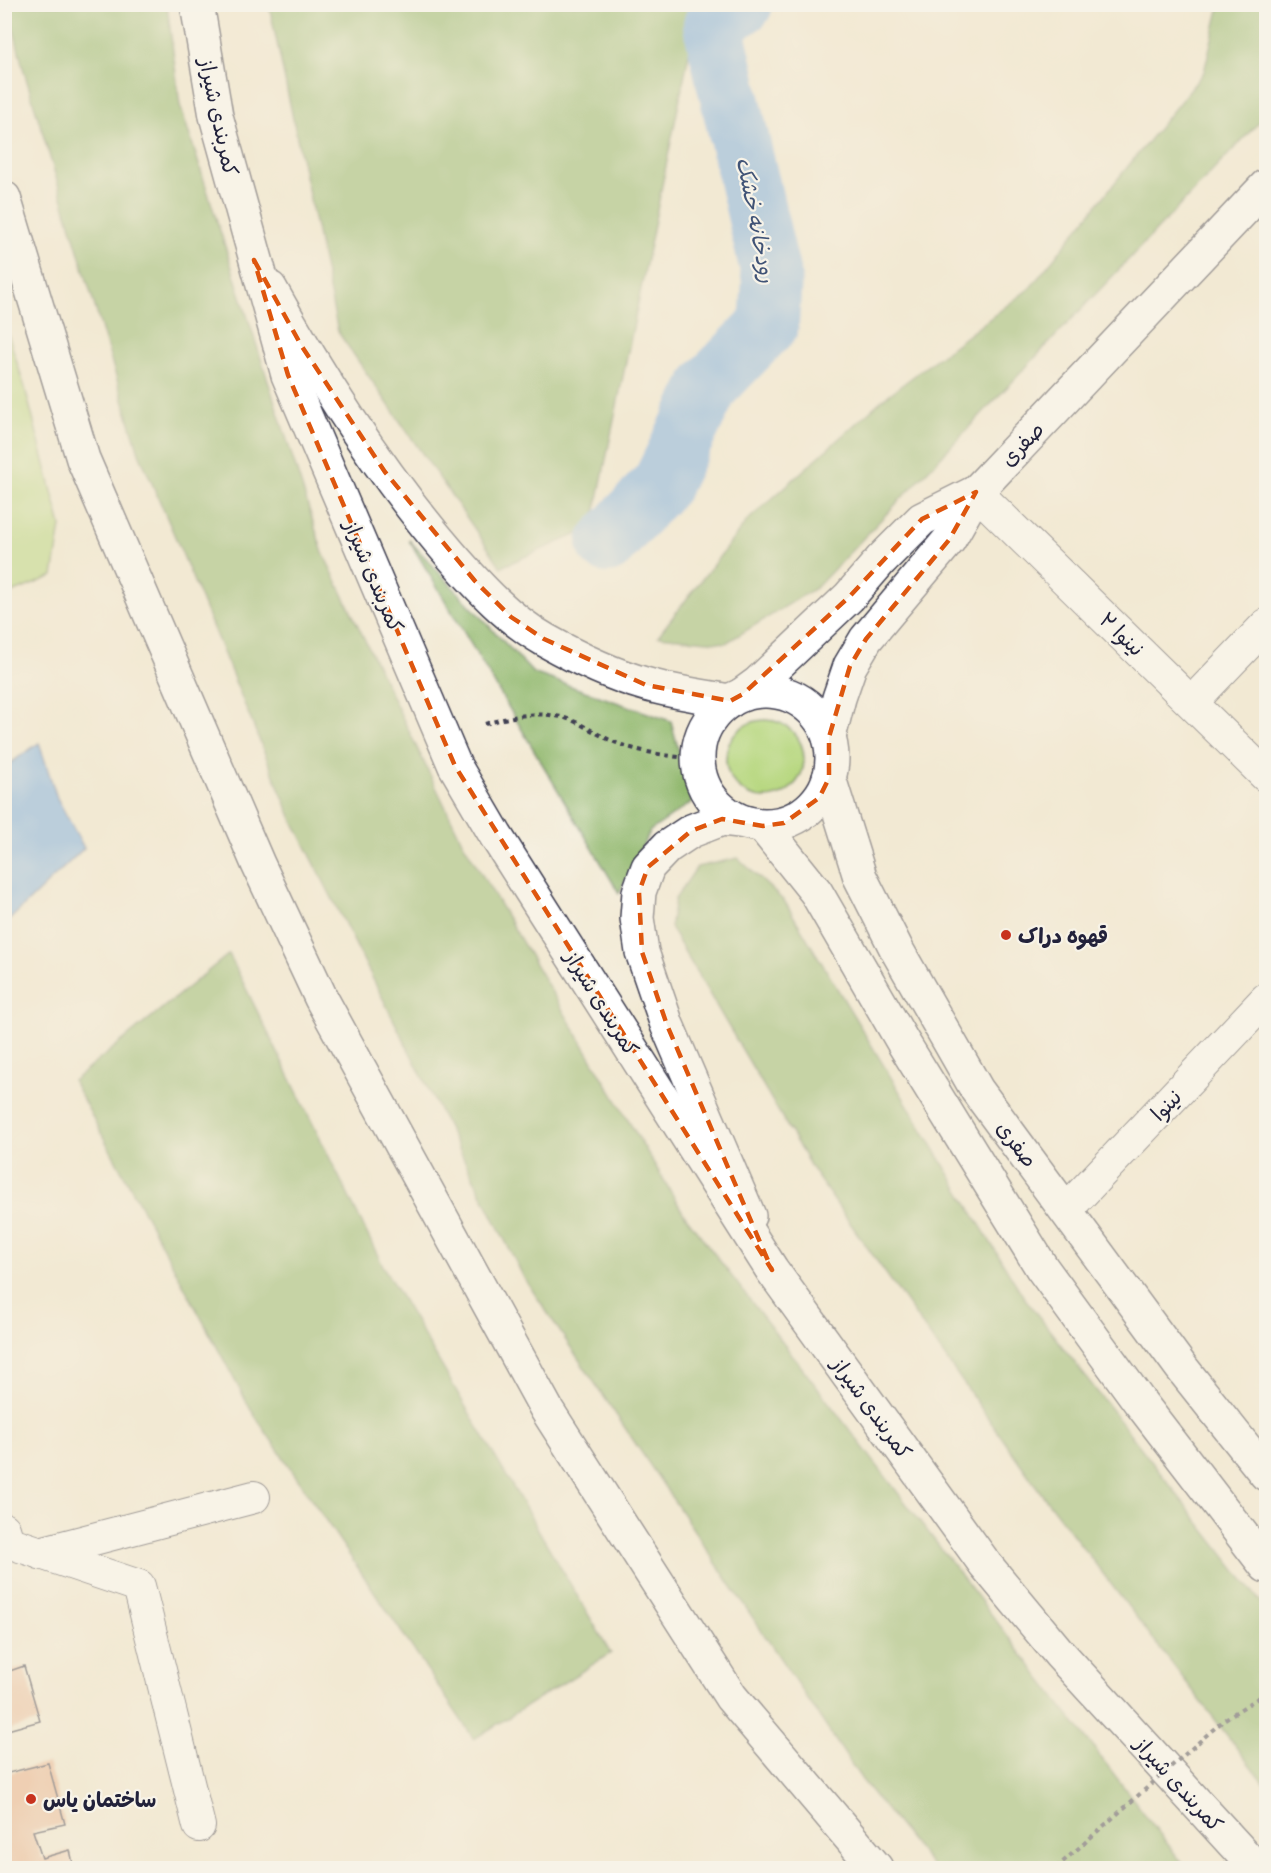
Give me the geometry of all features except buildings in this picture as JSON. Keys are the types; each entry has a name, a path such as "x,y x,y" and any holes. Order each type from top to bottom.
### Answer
{"main road":[{"name":"کمربندی شیراز","path":"197,4 216,116 288,375 455,765 496,836 772,1270 985,1564 1059,1653 1256,1869"},
{"name":"صفری","path":"829,737 850,666 866,639 949,540 976,492 1266,186"},
{"path":"4,198 83,459 258,864 321,998 553,1419 731,1697 876,1869"},
{"path":"255,260 301,345 385,472 431,532 475,582 511,617 544,639 593,665 646,685 737,697 764,691 785,694 804,703 819,718 829,737 832,757 829,778 819,798 804,813 784,823 751,824 722,819 691,831 668,847 648,867 639,892 637,918 642,952 668,1025 772,1270"},
{"path":"976,492 922,519 881,560 849,597 758,683 714,714 703,732 698,753 699,774 708,794 722,810 751,824 816,892 904,1044 1042,1268 1139,1401 1266,1566"},
{"name":"صفری","path":"829,778 860,877 898,952 977,1090 1181,1367 1266,1474"}],"street":[{"name":"۲ نینوا","path":"976,492 1266,776"},
{"path":"1192,702 1266,625"},
{"name":"نینوا","path":"1066,1210 1266,999"},
{"path":"40,1553 254,1497"},
{"path":"4,1529 8,1542 139,1586 199,1826"}],"path":[{"path":"484,724 521,715 545,714 578,723 624,746 698,759"},
{"path":"1056,1869 1225,1719 1266,1693"}],"highlighted area":[{"path":"254,260 301,345 385,472 475,581 511,617 544,639 646,685 730,701 743,694 849,597 922,519 976,492 949,540 866,639 850,666 829,737 829,778 819,798 784,823 763,826 722,819 691,831 648,867 639,892 642,952 667,1025 772,1270 455,766 288,375"}],"green space":[{"path":"8,5 167,5 180,105 323,553 462,841 684,1214 1186,1868 933,1868 862,1780 524,1278 291,817 139,453 23,68"},
{"path":"269,5 699,5 592,528 501,567 338,332"},
{"path":"1220,5 1266,5 1266,115 817,587 726,643 658,636 747,521 882,400 1030,288 1204,72"},
{"path":"5,324 25,388 61,526 53,576 5,596"},
{"path":"409,540 533,673 671,721 692,802 650,831 619,893"},
{"path":"765,720 780,723 793,731 801,744 804,759 801,774 793,787 780,795 765,798 750,795 737,787 729,774 726,759 729,744 737,731 750,723"},
{"path":"738,858 785,902 1023,1296 1266,1609 1266,1786 1041,1493 814,1172 670,927 675,899 697,867"},
{"path":"229,954 385,1270 611,1653 474,1739 251,1410 73,1081"}],"water":[{"path":"39,743 57,798 84,848 5,924 5,767"}],"waterway":[{"name":"رودخانه خشک","path":"607,543 662,483 709,386 769,324 772,279 713,25 743,4"}],"place":[{"name":"قهوه دراک","path":"1006,935"},
{"name":"ساختمان یاس","path":"31,1799"}]}
